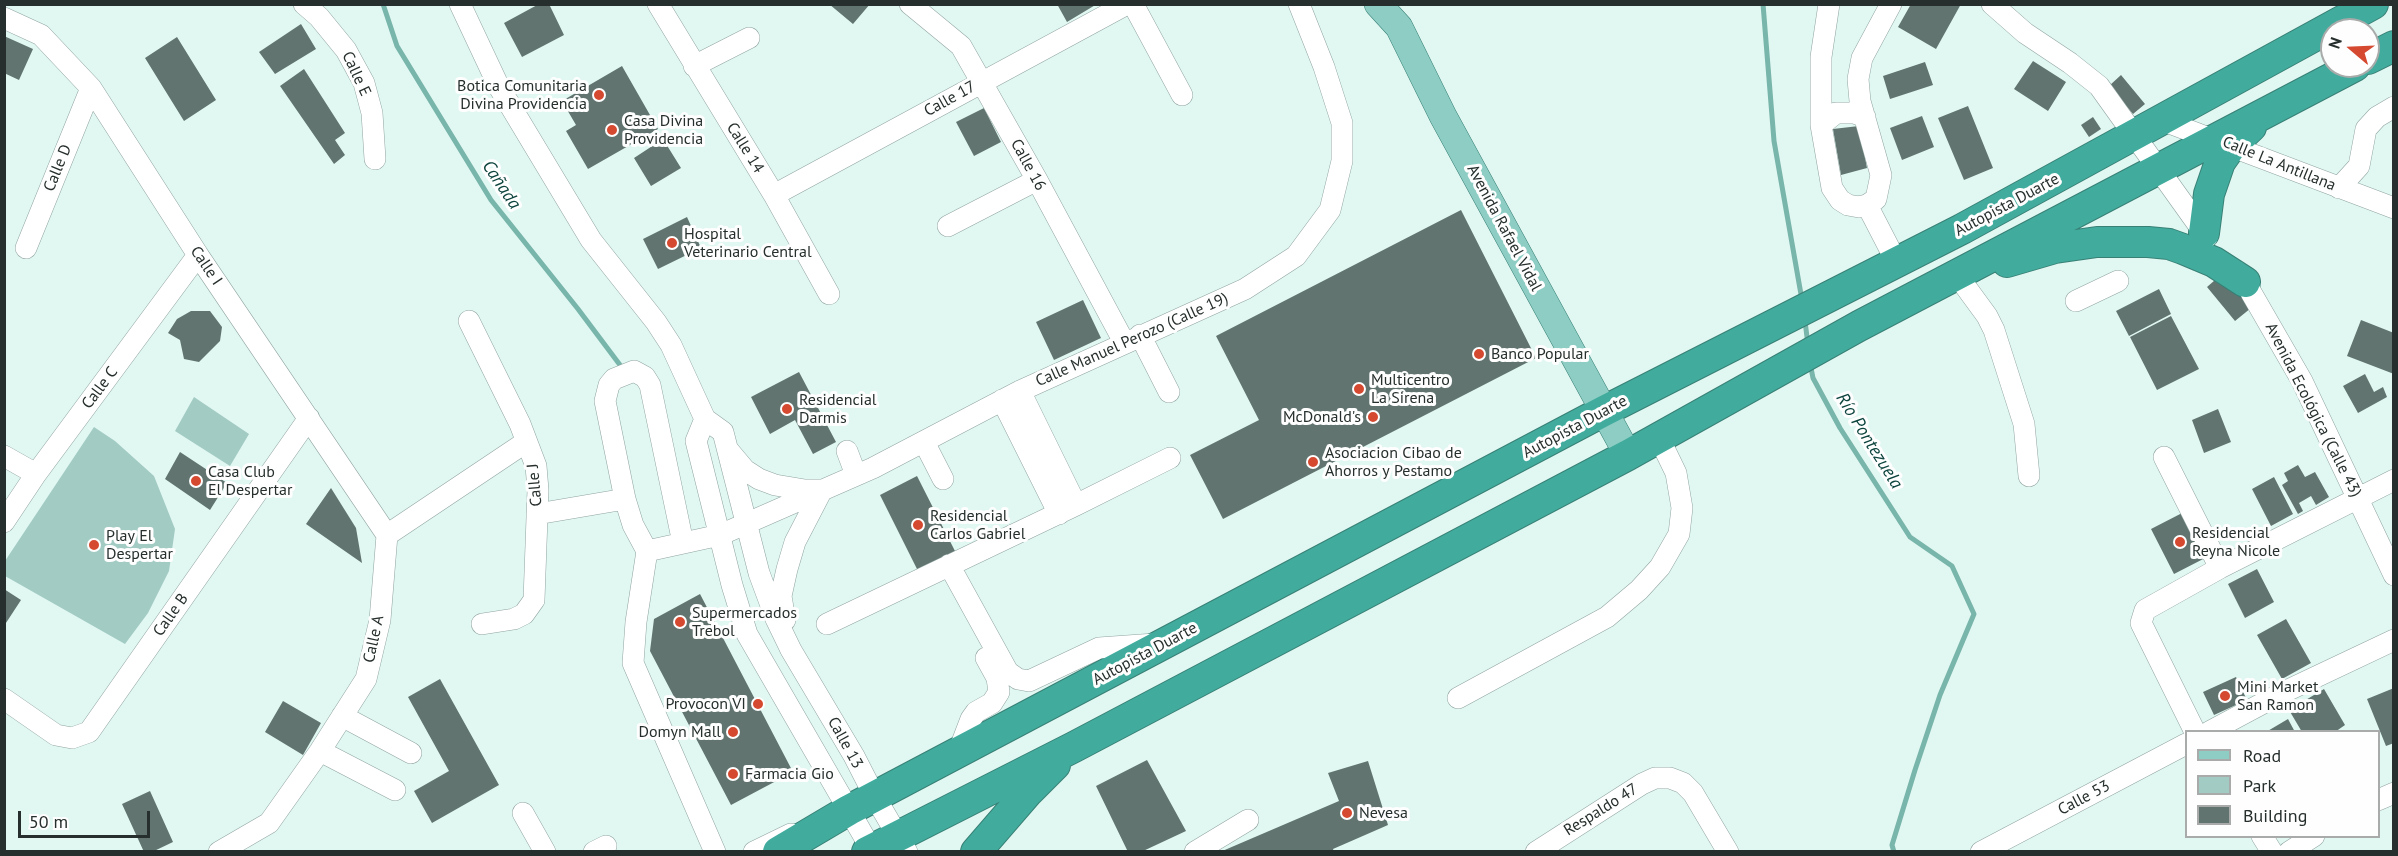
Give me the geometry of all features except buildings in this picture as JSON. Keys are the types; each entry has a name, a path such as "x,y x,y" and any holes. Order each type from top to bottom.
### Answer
{"highway":[{"name":"Autopista Duarte","path":"778,852 862,804 1604,411 1848,289 2134,137 2373,4"},
{"path":"871,851 903,844 1074,747 1628,455 1859,326 2050,224 2159,169 2223,142 2269,111 2332,78"},
{"path":"2204,233 2212,179 2220,162 2223,142"},
{"path":"1958,275 2055,248 2097,242 2122,242 2169,244 2214,262 2245,282"},
{"path":"976,852 1027,793 1074,747"}],"main road":[{"name":"Avenida Rafael Vidal","path":"1378,4 1399,27 1443,116 1628,455"}],"street":[{"name":"Calle E","path":"304,4 319,17 346,50 364,83 372,113 375,159"},
{"path":"460,4 499,87 591,240 656,322 671,345 705,419 723,432 728,450 745,470 759,479 775,485 822,490 795,542 781,596 791,650"},
{"name":"Calle 14","path":"658,4 774,195 829,294"},
{"name":"Calle 16","path":"909,4 962,46 1037,180 1132,339 1169,392"},
{"name":"Calle 17","path":"774,195 1127,4"},
{"path":"1133,4 1182,95"},
{"name":"Calle Manuel Perozo (Calle 19)","path":"646,551 720,535 856,475 1011,396 1245,289 1296,256 1330,210 1342,161 1342,123 1324,67 1299,4"},
{"path":"1829,4 1821,57 1821,125 1832,188 1840,200 1848,205 1859,207 1876,199 1881,176 1865,117 1858,79 1862,58 1892,4"},
{"name":"Avenida Ecológica (Calle 43)","path":"1992,4 2025,33 2070,63 2099,86 2204,233 2245,282 2302,381 2394,575"},
{"name":"Calle I","path":"4,18 41,35 91,88 198,255 387,535"},
{"path":"694,66 749,38"},
{"name":"Calle D","path":"26,248 91,88"},
{"path":"2339,188 2359,166 2366,129 2378,117 2394,107"},
{"path":"1821,125 1836,113 1854,113 1865,117"},
{"name":"Calle La Antillana","path":"2164,121 2394,208"},
{"path":"948,226 1037,180"},
{"path":"1867,205 1897,263"},
{"name":"Calle C","path":"4,522 36,474 198,255"},
{"path":"1958,275 1988,316 1994,330 2024,424 2029,476"},
{"path":"2076,301 2118,281"},
{"name":"Calle J","path":"469,321 508,396 536,466 534,600 524,614 514,619 482,624"},
{"path":"682,543 650,385 645,377 634,371 614,379 609,385 605,401 625,499 633,525 646,551 633,663 715,852"},
{"path":"1011,396 1068,509"},
{"name":"Calle B","path":"4,699 56,735 72,738 89,732 309,418"},
{"path":"705,419 696,441 732,585 747,634 862,804 871,851"},
{"path":"1458,698 1607,617 1639,590 1660,567 1679,534 1682,508 1676,473 1659,438"},
{"path":"387,535 526,442"},
{"path":"924,442 943,479"},
{"name":"Calle 13","path":"728,450 759,573 776,619 791,650 854,756 862,804 903,844"},
{"path":"847,451 856,475"},
{"path":"4,456 36,474"},
{"path":"2164,457 2220,568"},
{"path":"827,624 1170,458"},
{"path":"2194,730 2141,623 2145,610 2220,568 2394,480"},
{"path":"537,514 625,499"},
{"name":"Calle A","path":"219,852 244,845 269,823 320,751 366,679 380,620 387,535"},
{"path":"943,568 1008,672 1018,679 1029,681 1098,648 1165,644"},
{"path":"943,568 999,686 999,692 992,703 976,712 971,719 958,753"},
{"path":"2214,730 2282,693 2394,640"},
{"path":"342,716 411,753"},
{"name":"Calle 53","path":"1981,852 2185,745"},
{"path":"320,751 395,790"},
{"name":"Respaldo 47","path":"1536,852 1655,778 1670,778 1683,783 1693,793 1728,852"},
{"path":"2380,800 2394,793"},
{"path":"754,852 862,804"},
{"path":"523,813 545,852"},
{"path":"1195,852 1248,820"},
{"path":"2263,838 2272,852"},
{"path":"2289,852 2312,838"}],"green space":[{"path":"194,397 249,434 230,466 175,431"},
{"name":"Play El Despertar","path":"94,427 115,441 154,476 175,529 169,571 148,613 125,644 5,576 5,561"}],"waterway":[{"name":"Cañada","path":"383,4 397,46 491,200 620,365"},
{"name":"Río Pontezuela","path":"1763,4 1774,141 1802,300"},
{"name":"Río Pontezuela","path":"1805,321 1808,345"},
{"name":"Río Pontezuela","path":"1810,363 1813,378 1840,428 1910,537 1952,566 1974,614 1940,695 1892,845 1894,852"}],"place":[{"name":"Botica Comunitaria Divina Providencia","path":"599,95"},
{"name":"Casa Divina Providencia","path":"612,130"},
{"name":"Hospital Veterinario Central","path":"672,243"},
{"name":"Banco Popular","path":"1479,354"},
{"name":"Multicentro La Sirena","path":"1359,389"},
{"name":"Residencial Darmis","path":"787,409"},
{"name":"McDonald's","path":"1373,417"},
{"name":"Asociacion Cibao de Ahorros y Pestamo","path":"1313,462"},
{"name":"Casa Club El Despertar","path":"196,481"},
{"name":"Residencial Carlos Gabriel","path":"918,525"},
{"name":"Residencial Reyna Nicole","path":"2180,542"},
{"name":"Play El Despertar","path":"94,545"},
{"name":"Supermercados Trebol","path":"680,622"},
{"name":"Mini Market San Ramon","path":"2225,696"},
{"name":"Provocon VI","path":"758,704"},
{"name":"Domyn Mall","path":"733,732"},
{"name":"Farmacia Gio","path":"733,774"},
{"name":"Nevesa","path":"1347,813"}]}
